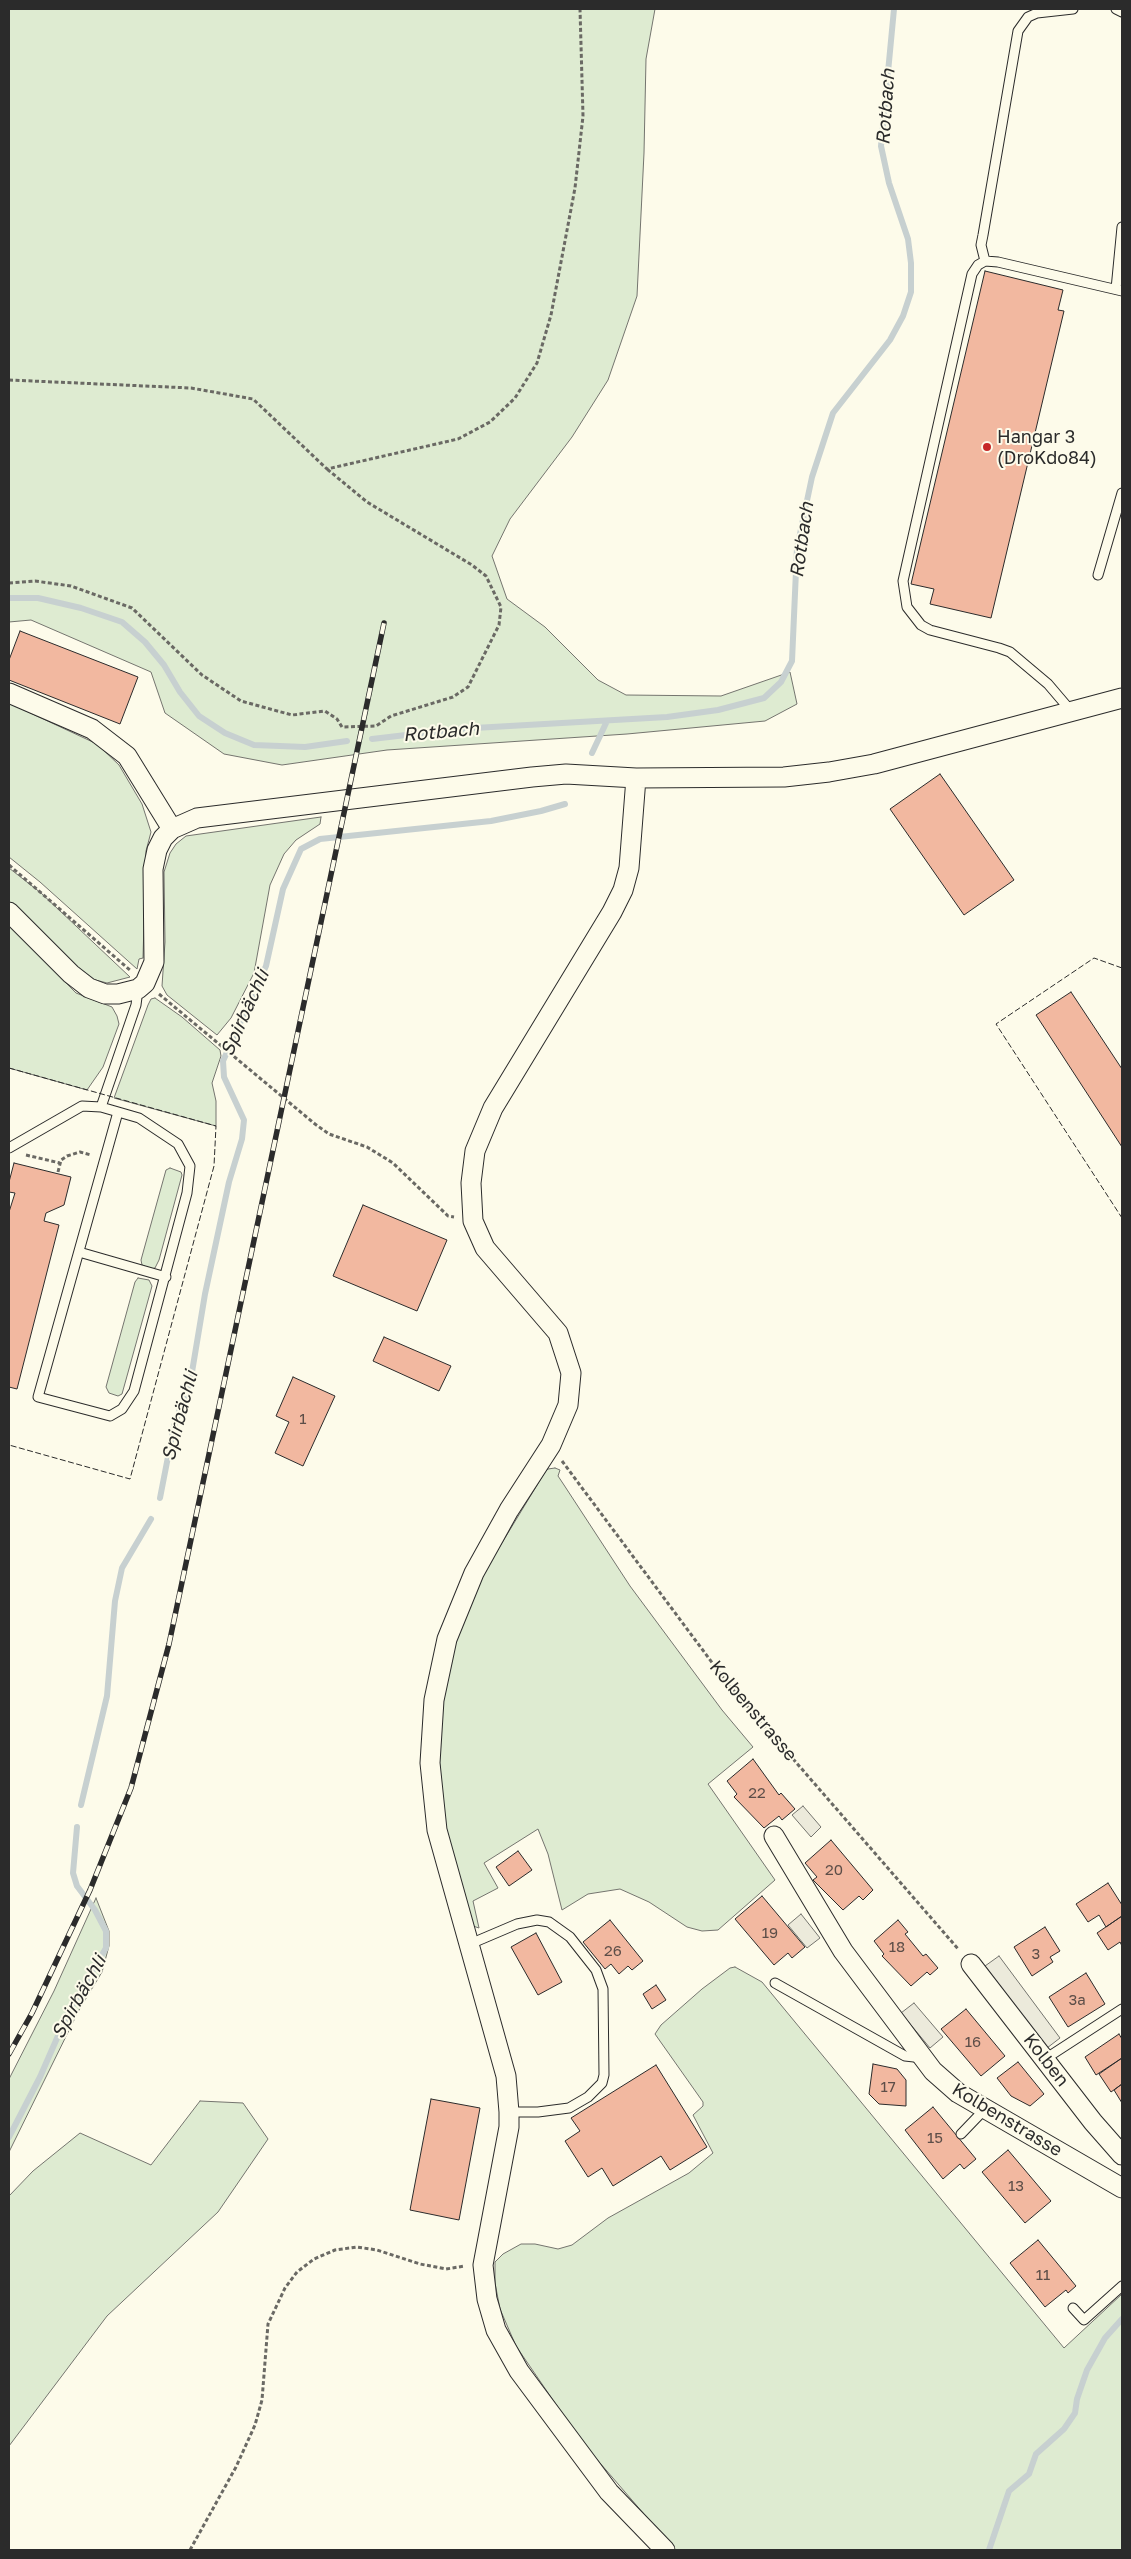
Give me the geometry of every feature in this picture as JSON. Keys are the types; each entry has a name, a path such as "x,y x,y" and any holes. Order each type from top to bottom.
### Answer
{"street":[{"path":"9,693 92,729 127,756 172,829"},
{"path":"9,912 71,974 89,988 105,994 118,994 142,986 154,962 153,869 162,838 184,822 197,818 566,774 636,778 784,777 829,772 874,764 1122,698"},
{"path":"636,778 629,868 623,890 612,912 493,1108 475,1151 471,1183 473,1221 485,1248 558,1334 571,1373 568,1405 551,1446 509,1510 474,1572 447,1639 434,1700 430,1762 437,1830 506,2076 510,2112 510,2127 485,2259 487,2299 494,2322 519,2371 609,2492 665,2550"},
{"name":"Kolbenstrasse","path":"774,1836 843,1951 933,2071 958,2093 1122,2188"},
{"name":"Kolben","path":"971,1964 1093,2122 1122,2155"}],"lane":[{"path":"984,261 981,245 1018,31 1028,17 1038,13 1074,9"},
{"path":"1116,9 1122,12"},
{"path":"1071,712 1048,684 1010,652 930,630 921,625 907,607 903,581 972,274 978,265 984,261 998,262 1119,290 1122,227"},
{"path":"1098,575 1122,493"},
{"path":"101,1107 142,986"},
{"path":"9,1148 82,1106 101,1107 139,1118 178,1144 190,1166 187,1193 134,1391 122,1409 110,1416 38,1397 118,1112"},
{"path":"78,1252 166,1277"},
{"path":"470,1944 517,1924 536,1920 550,1922 570,1937 596,1970 603,1989 604,2075 602,2082 588,2097 569,2108 538,2112 510,2112"},
{"path":"776,1983 905,2056 914,2057 920,2054"},
{"path":"1045,2059 1122,2009"},
{"path":"961,2134 985,2109"},
{"path":"1073,2308 1084,2320 1122,2286"}],"path":[{"path":"327,469 458,439 490,422 515,398 537,363 551,315 575,188 583,116 580,9"},
{"path":"9,380 191,388 253,399 327,469 368,502 472,565 486,576 501,607 500,626 468,687 453,697 391,716 376,726 342,727 337,719 325,711 292,715 242,700 202,675 132,608 71,586 35,581 9,583"},
{"path":"9,865 142,986 218,1043 328,1134 367,1147 393,1163 448,1216 473,1221"},
{"path":"58,1172 60,1163 67,1156 80,1152 105,1158"},
{"path":"33,1157 60,1163"},
{"name":"Kolbenstrasse","path":"551,1446 728,1684 971,1964"},
{"path":"190,2550 236,2467 255,2425 262,2400 268,2324 285,2288 297,2272 314,2259 335,2250 357,2247 377,2250 420,2264 446,2269 467,2266 485,2259"}],"green space":[{"path":"9,9 655,9 646,59 644,153 637,296 608,380 572,437 510,519 492,556 507,599 545,627 598,680 626,695 721,696 790,672 797,704 765,721 627,734 387,750 282,765 224,754 165,713 151,672 31,620 9,622"},
{"path":"9,703 97,744 119,765 142,804 151,832 146,851 143,958 139,959 137,969 40,882 9,857"},
{"path":"321,817 320,824 296,840 284,854 270,885 254,973 231,1018 217,1035 167,995 162,986 165,942 164,872 170,853 176,844 186,836"},
{"path":"9,868 41,893 130,977 107,983 92,979 72,964 9,901"},
{"path":"9,925 76,993 112,1007 117,1016 119,1024 103,1067 87,1090 9,1068"},
{"path":"155,998 182,1017 220,1050 221,1056 212,1083 216,1101 216,1126 114,1098 148,1005 151,999"},
{"path":"170,1168 181,1172 182,1175 159,1260 155,1268 151,1269 142,1265 141,1260 166,1170"},
{"path":"138,1278 149,1280 152,1286 122,1394 118,1396 109,1393 106,1387 135,1282"},
{"path":"555,1468 560,1470 558,1476 630,1586 722,1710 753,1747 708,1784 775,1880 718,1930 702,1931 687,1927 649,1902 620,1889 588,1894 562,1910 548,1854 538,1829 484,1863 498,1888 473,1901 479,1928 473,1926 453,1860 444,1818 439,1756 441,1714 447,1677 458,1633 483,1574 545,1472 548,1469"},
{"path":"96,1898 109,1931 109,1946 102,1972 79,2010 9,2152 9,2079 54,1991"},
{"path":"735,1967 762,1982 1064,2348 1122,2294 1122,2550 675,2550 581,2441 516,2346 500,2309 495,2283 495,2262 503,2254 521,2244 535,2244 558,2249 572,2245 608,2218 689,2173 713,2153 693,2115 703,2106 703,2102 655,2034 661,2025 702,1989 730,1968"},
{"path":"200,2101 243,2103 268,2139 218,2212 107,2316 9,2446 9,2196 33,2171 80,2133 151,2165"}],"shaded area":[{"path":"803,1806 821,1827 811,1837 792,1815"},
{"path":"801,1914 820,1938 807,1948 788,1925"},
{"path":"999,1956 1060,2038 1047,2048 985,1966"},
{"path":"914,2003 943,2037 930,2048 901,2013"}],"building":[{"name":"Hangar 3 (DroKdo84)","path":"985,271 1063,290 1058,310 1064,311 991,618 930,604 934,589 911,584"},
{"path":"20,631 138,677 120,724 9,680 9,660"},
{"path":"940,774 1014,880 964,915 890,809"},
{"path":"1071,992 1122,1069 1122,1147 1036,1015"},
{"path":"14,1163 71,1177 64,1205 46,1213 44,1221 59,1225 17,1389 9,1387 9,1212 15,1193 9,1192 9,1182"},
{"path":"363,1205 447,1240 417,1311 333,1276"},
{"path":"384,1337 451,1366 439,1391 373,1361"},
{"path":"293,1377 335,1396 303,1466 275,1453 289,1422 276,1416"},
{"path":"753,1759 779,1795 781,1793 795,1809 782,1820 779,1816 764,1828 734,1797 737,1794 727,1781"},
{"path":"831,1840 873,1890 863,1900 859,1896 843,1910 813,1880 817,1877 805,1863"},
{"path":"518,1851 532,1870 509,1886 496,1867"},
{"path":"1108,1883 1122,1905 1122,1916 1106,1927 1099,1915 1088,1922 1076,1904"},
{"path":"762,1896 805,1947 792,1958 788,1953 774,1965 735,1919"},
{"path":"1122,1916 1122,1946 1120,1942 1108,1950 1097,1933"},
{"path":"610,1920 643,1961 632,1970 628,1966 619,1974 611,1964 605,1969 583,1942"},
{"path":"898,1920 908,1932 905,1934 923,1956 926,1954 938,1968 930,1975 927,1972 911,1986 882,1956 884,1954 874,1941"},
{"path":"1045,1927 1060,1951 1050,1957 1053,1962 1032,1976 1014,1947"},
{"path":"536,1933 562,1982 538,1995 511,1947"},
{"path":"1086,1973 1105,2004 1068,2027 1049,1997"},
{"path":"656,1985 666,2000 652,2009 643,1994"},
{"path":"966,2009 1005,2056 981,2076 941,2029"},
{"path":"1119,2034 1122,2039 1122,2058 1096,2075 1085,2057"},
{"path":"1122,2058 1122,2084 1111,2092 1099,2074"},
{"path":"1018,2062 1044,2094 1030,2106 1011,2096 997,2078"},
{"path":"873,2064 897,2069 906,2080 906,2106 879,2104 869,2094"},
{"path":"656,2065 707,2147 670,2170 661,2156 613,2186 602,2168 588,2177 565,2141 580,2131 571,2118"},
{"path":"1122,2084 1122,2103 1114,2090"},
{"path":"431,2099 480,2108 459,2220 410,2210"},
{"path":"933,2107 976,2159 964,2169 960,2164 943,2179 905,2130"},
{"path":"1008,2150 1051,2201 1025,2223 982,2172"},
{"path":"1038,2240 1076,2286 1068,2293 1066,2290 1045,2307 1010,2263"}],"waterway":[{"name":"Rotbach","path":"372,739 457,729 667,717 718,710 764,698 781,682 792,661 797,548 812,477 833,413 890,340 903,316 911,292 911,263 908,239 889,183 881,146 894,9"},
{"name":"Rotbach","path":"9,598 38,598 81,608 122,622 145,642 164,665 180,692 199,716 225,733 254,745 305,747 347,741"},
{"path":"592,753 607,721"},
{"name":"Spirbächli","path":"160,1498 174,1426 191,1378 205,1294 229,1182 242,1139 244,1120 224,1077 223,1061 266,966 283,889 301,849 320,839 491,821 565,804"},
{"name":"Spirbächli","path":"81,1805 107,1696 115,1601 122,1568 151,1519"},
{"name":"Spirbächli","path":"9,2137 40,2077 68,2013 106,1948 106,1931 95,1910 77,1886 73,1873 77,1827"},
{"path":"989,2550 1009,2491 1029,2474 1036,2454 1064,2429 1075,2413 1077,2399 1087,2370 1105,2338 1122,2319"}],"railway":[{"path":"9,2054 32,2013 90,1890 131,1788 169,1644 384,623"}],"fence":[{"path":"1122,968 1094,958 996,1024 1122,1218"},
{"path":"9,1068 216,1126 214,1166 130,1479 9,1445"}],"place":[{"name":"Hangar 3 (DroKdo84)","path":"987,447"}]}
